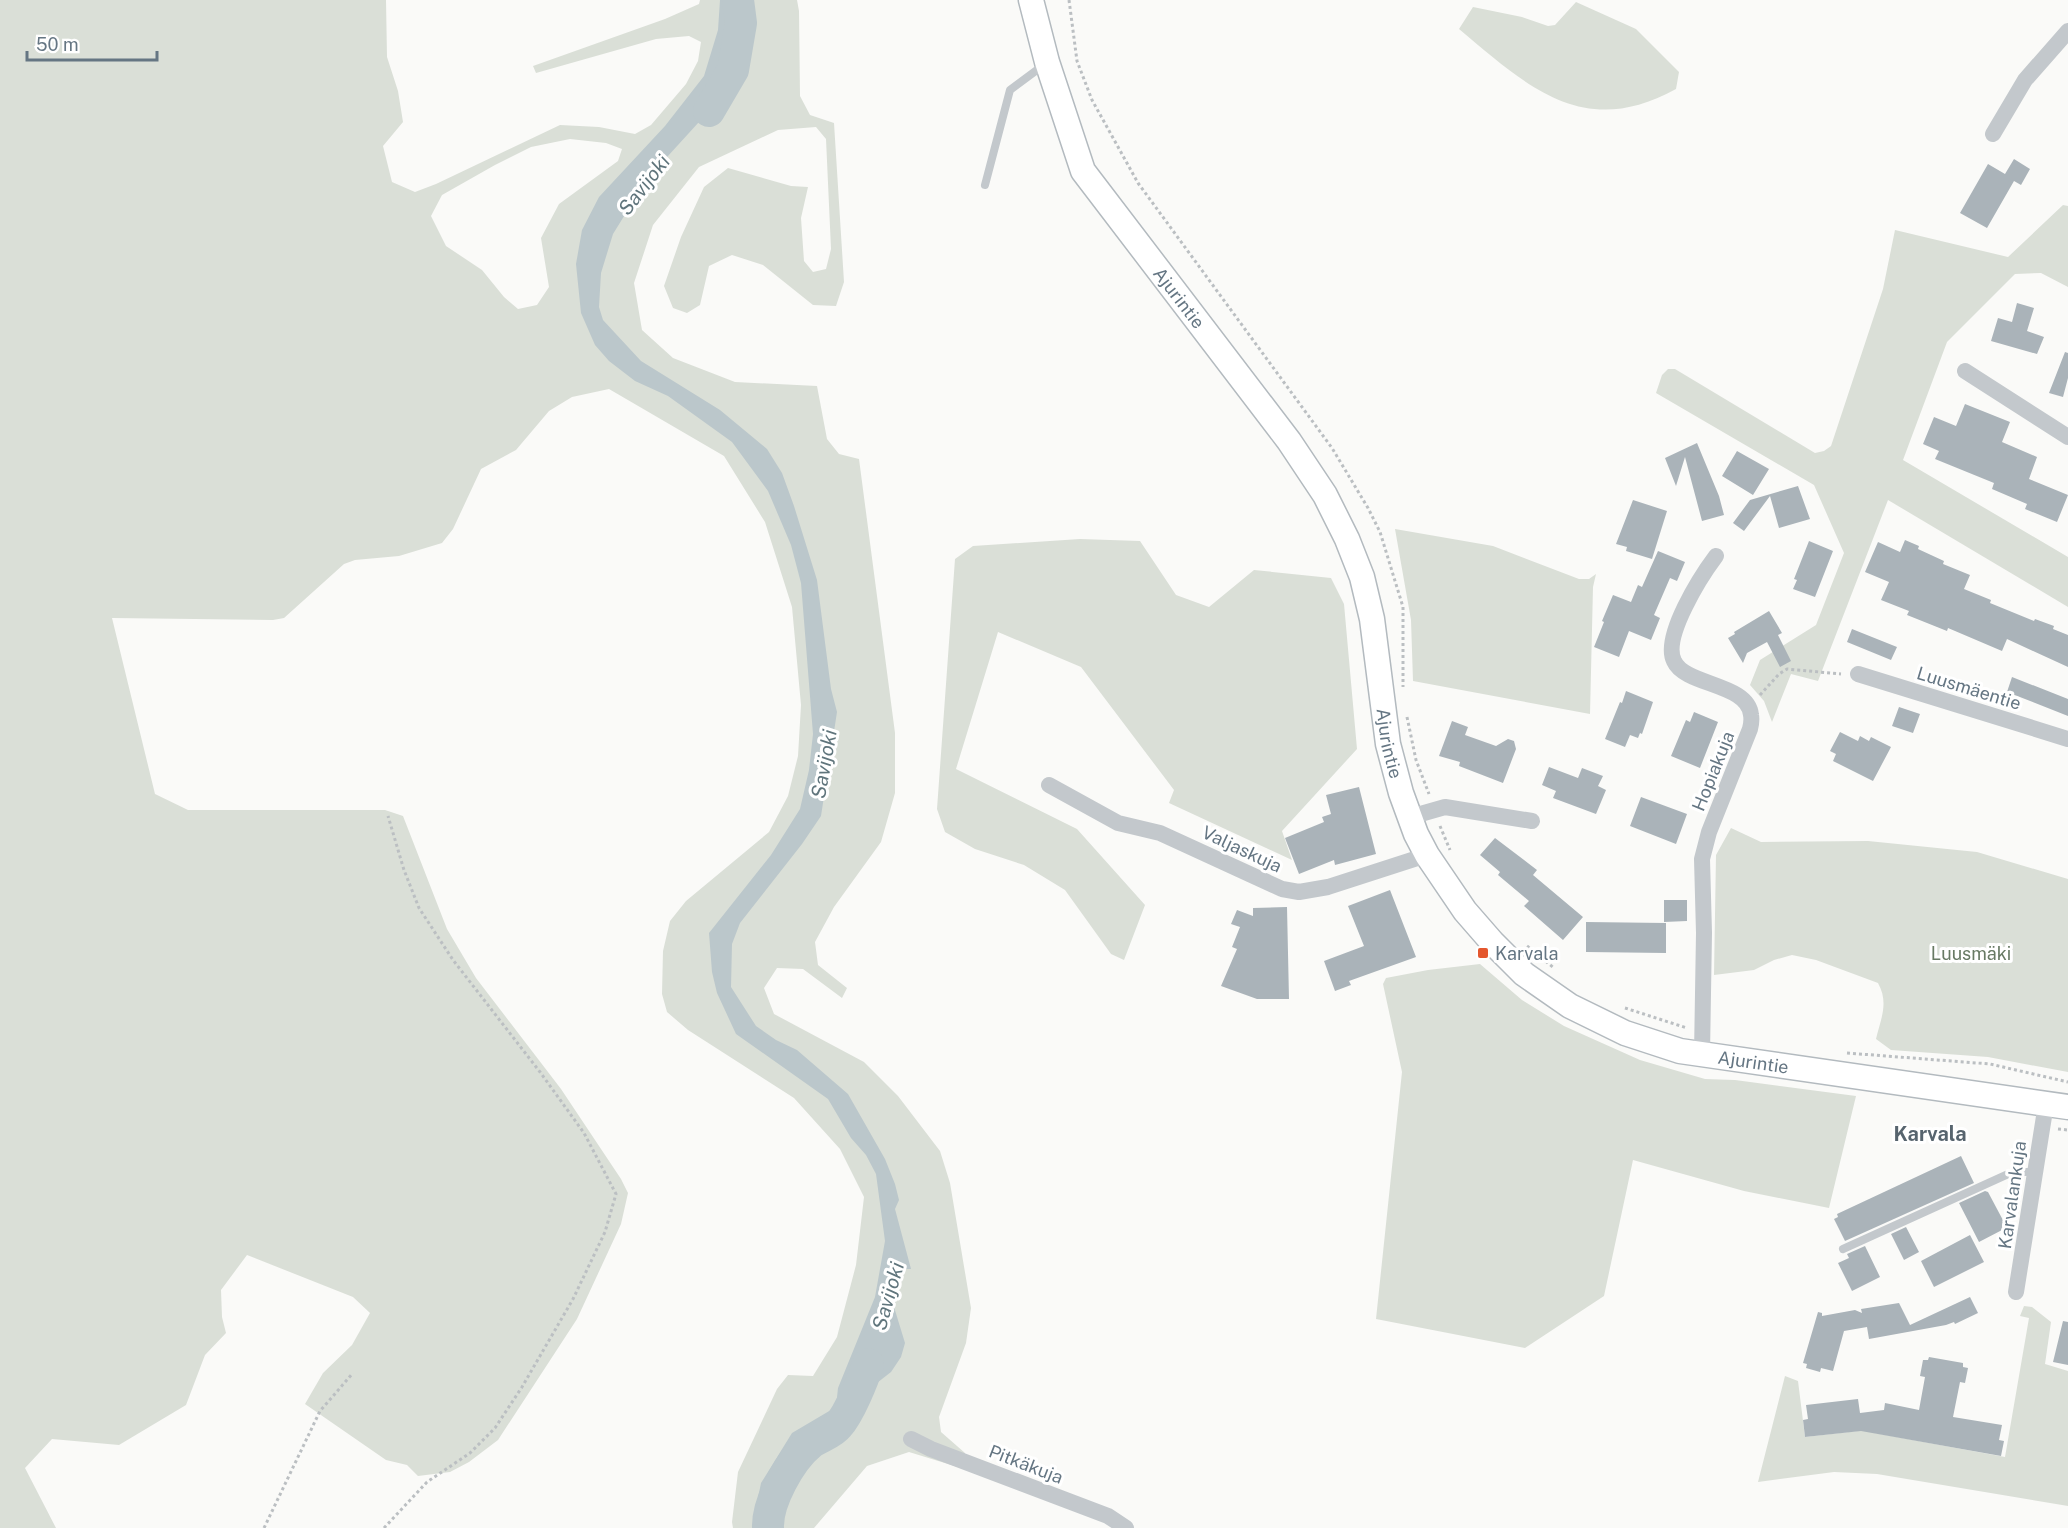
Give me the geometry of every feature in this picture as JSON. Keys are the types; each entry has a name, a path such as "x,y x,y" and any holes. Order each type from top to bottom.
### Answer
{"street":[{"name":"Ajurintie","path":"1031,0 1047,62 1083,171 1288,441 1325,495 1347,538 1362,577 1369,608 1388,744 1401,793 1427,855 1464,911 1492,942 1524,974 1570,1006 1625,1033 1680,1051 1702,1043 2057,1105"},
{"path":"1993,134 2025,80 2068,31"},
{"path":"1965,371 2068,437"},
{"path":"1716,556 1695,585 1674,635 1671,647 1673,658 1682,671 1735,694 1749,708"},
{"name":"Luusmäentie","path":"1858,674 2068,739"},
{"name":"Hopiakuja","path":"1702,1043 1704,933 1702,859 1709,832 1750,729 1752,714 1749,708"},
{"name":"Valjaskuja","path":"1049,785 1118,822 1160,833 1282,889 1299,892 1329,887 1427,855"},
{"path":"1410,817 1445,807 1532,821"},
{"name":"Karvalankuja","path":"2016,1292 2034,1172 2057,1105"},
{"name":"Pitkäkuja","path":"911,1439 931,1449 1108,1516 1126,1528"}],"lane":[{"path":"985,185 1011,90 1047,62"},
{"path":"1843,1249 2006,1175 2034,1172"}],"path":[{"path":"1069,0 1077,61 1096,108 1138,183 1332,448 1376,524 1403,607 1404,697"},
{"path":"1749,708 1779,674 1787,669 1858,674"},
{"path":"1405,709 1416,760 1452,856"},
{"path":"384,1528 427,1482 470,1453 495,1428 522,1387 573,1299 605,1232 616,1194 584,1133 453,960 419,908 404,870 388,816"},
{"path":"1526,945 1559,972"},
{"path":"1624,1008 1702,1043"},
{"path":"1842,1052 1990,1064 2068,1082"},
{"path":"264,1528 320,1411 353,1373"}],"green space":[{"path":"0,0 386,0 387,57 398,91 403,122 383,146 392,182 415,192 560,125 599,127 635,134 651,125 686,84 698,61 701,42 689,36 656,39 536,73 533,66 665,19 699,4 700,0 797,0 800,96 810,115 834,123 844,282 836,306 813,305 763,265 732,255 709,266 700,305 687,313 673,308 664,286 681,237 704,187 728,168 791,186 808,187 801,218 804,261 813,272 826,269 831,249 826,139 816,127 778,130 699,167 653,225 634,283 642,330 673,358 735,382 817,386 827,439 839,454 859,459 895,733 895,793 881,842 834,907 815,942 818,965 847,988 842,998 803,969 777,968 764,988 774,1014 864,1062 898,1096 940,1151 950,1183 971,1308 966,1343 939,1417 941,1432 965,1453 961,1468 909,1452 867,1466 814,1528 733,1528 738,1472 777,1389 788,1375 813,1376 837,1337 856,1265 864,1197 840,1149 794,1098 688,1030 667,1012 662,994 663,951 670,921 686,901 769,832 788,796 798,756 801,705 792,607 765,522 724,456 609,389 572,397 549,411 516,450 481,469 453,529 442,543 399,556 355,560 344,564 284,618 273,620 112,618 155,794 188,810 385,810 403,816 447,929 476,978 561,1089 628,1193 621,1224 577,1319 498,1440 469,1462 450,1472 418,1476 407,1465 386,1460 305,1404 323,1373 352,1345 370,1313 353,1297 247,1255 221,1290 222,1317 226,1333 205,1355 186,1405 119,1445 52,1439 25,1468 56,1528 0,1528","holes":["570,139 606,143 622,149 618,161 559,204 541,238 549,287 537,305 518,309 504,297 482,270 446,246 431,216 442,195 531,147"]},
{"path":"1576,2 1636,29 1679,72 1676,89 1643,103 1613,109 1585,108 1559,100 1534,87 1509,70 1459,29 1473,7 1522,17 1548,26 1555,25"},
{"path":"2063,205 2068,206 2068,287 2041,273 2015,274 1947,342 1903,460 2068,557 2068,607 1888,500 1818,681 1791,674 1772,722 1764,701 1750,685 1760,660 1816,625 1844,553 1814,485 1656,393 1662,375 1668,369 1675,369 1815,453 1824,451 1831,446 1883,289 1895,230 2008,257"},
{"path":"1395,529 1493,546 1579,579 1589,579 1596,574 1593,587 1590,714 1413,681 1411,620"},
{"path":"1080,539 1140,541 1176,595 1209,607 1254,570 1331,578 1344,604 1357,749 1282,831 1292,860 1169,803 1174,790 1081,667 998,632 956,769 1077,829 1145,905 1124,960 1111,954 1065,890 1024,865 975,849 945,832 937,809 955,559 973,546"},
{"name":"Luusmäki","path":"1731,828 1761,842 1868,841 1977,852 2068,879 2068,1072 1988,1057 1891,1050 1876,1039 1884,1004 1878,983 1816,960 1792,955 1774,960 1754,970 1714,975 1716,855"},
{"path":"1480,964 1522,1000 1564,1026 1640,1060 1705,1079 1735,1080 1856,1096 1829,1208 1744,1191 1633,1160 1604,1296 1525,1348 1376,1319 1402,1072 1383,984 1386,978"},
{"path":"2024,1306 2032,1307 2051,1322 2045,1364 2068,1371 2068,1506 1877,1474 1834,1472 1758,1482 1785,1376 1798,1381 1805,1437 1866,1430 2005,1457 2029,1318 2020,1316"}],"water":[{"path":"720,0 742,0 737,48 730,76 709,111 647,179 613,234 601,273 599,307 603,320 641,361 720,410 767,449 782,473 794,506 817,580 831,689 837,712 821,816 740,923 732,944 731,987 756,1026 776,1040 797,1050 848,1094 885,1159 895,1184 899,1200 895,1209 911,1269 904,1269 894,1307 905,1343 901,1357 891,1372 850,1404 829,1432 795,1465 772,1514 771,1528 752,1528 761,1483 792,1433 836,1407 838,1388 875,1297 885,1241 876,1174 866,1155 851,1138 828,1099 736,1034 717,993 712,972 709,933 771,855 800,809 809,770 813,734 801,583 791,545 768,491 732,442 668,396 635,381 609,361 595,345 581,313 576,264 582,230 599,197 665,126 704,76 718,30"}],"building":[{"path":"2014,159 2030,169 2021,185 2014,181 1987,228 1960,213 1988,164 2005,174"},
{"path":"2017,303 2034,308 2027,331 2044,337 2037,354 1991,341 1998,318 2012,322"},
{"path":"2065,352 2068,353 2068,378 2063,397 2049,393"},
{"path":"1965,404 2010,422 2002,442 2037,457 2029,479 2068,495 2057,522 2025,509 2027,504 1992,489 1994,483 1935,459 1939,451 1923,444 1934,417 1956,426"},
{"path":"1697,443 1719,496 1724,515 1702,521 1685,457 1676,486 1665,458"},
{"path":"1737,451 1769,469 1753,495 1722,476"},
{"path":"1798,486 1810,519 1779,528 1770,496 1744,531 1733,523 1750,500"},
{"path":"1633,500 1667,511 1652,559 1626,551 1627,547 1616,544"},
{"path":"1905,540 1944,561 1943,564 1970,575 1964,589 1991,600 1990,603 2034,621 2035,619 2054,626 2053,629 2068,635 2068,667 2007,639 2002,651 1948,628 1947,631 1907,615 1909,611 1881,600 1889,582 1865,572 1878,542 1900,552"},
{"path":"1809,541 1833,551 1815,597 1793,589 1797,580 1794,579"},
{"path":"1658,551 1685,562 1677,581 1670,578 1654,615 1660,618 1651,640 1629,631 1619,657 1594,647 1613,595 1631,602 1638,585 1642,587"},
{"path":"1769,611 1782,633 1778,635 1791,661 1780,667 1767,642 1747,653 1743,663 1728,638"},
{"path":"1852,629 1897,647 1891,660 1847,642"},
{"path":"2012,677 2068,699 2068,716 2007,692"},
{"path":"1626,691 1653,702 1642,734 1640,733 1638,738 1630,735 1625,747 1605,739"},
{"path":"1899,707 1920,714 1913,733 1892,726"},
{"path":"1694,712 1718,722 1700,768 1671,756 1686,720 1690,722"},
{"path":"1452,721 1468,727 1465,735 1496,746 1508,739 1514,741 1516,749 1503,783 1459,766 1460,762 1439,756"},
{"path":"1840,732 1858,741 1860,736 1869,741 1871,737 1891,747 1873,781 1833,761 1836,754 1830,751"},
{"path":"1549,767 1578,778 1582,768 1603,776 1598,786 1606,790 1596,814 1553,798 1556,791 1542,785"},
{"path":"1359,787 1376,854 1335,865 1334,860 1299,874 1285,838 1324,822 1322,817 1331,814 1326,795"},
{"path":"1641,797 1687,814 1676,844 1630,826"},
{"path":"1495,838 1537,870 1533,875 1583,917 1563,940 1524,906 1529,901 1498,875 1500,872 1480,855"},
{"path":"1390,890 1416,957 1349,981 1351,985 1335,991 1324,961 1364,946 1348,906"},
{"path":"1664,900 1687,900 1687,921 1664,922"},
{"path":"1287,907 1289,999 1257,999 1221,986 1237,949 1232,947 1240,927 1231,924 1237,910 1253,916 1253,908"},
{"path":"1586,922 1666,923 1666,953 1586,952"},
{"path":"1961,1156 1974,1183 1845,1241 1834,1219 1838,1217 1837,1214"},
{"path":"1985,1191 1988,1192 2005,1224 2002,1226 2004,1229 1979,1242 1959,1203"},
{"path":"1906,1227 1919,1252 1904,1260 1891,1234"},
{"path":"1970,1235 1984,1262 1934,1287 1921,1261"},
{"path":"1865,1246 1880,1277 1852,1291 1838,1263 1849,1258 1847,1254"},
{"path":"1970,1297 1978,1313 1955,1324 1954,1322 1869,1339 1867,1327 1844,1331 1833,1371 1821,1368 1820,1372 1806,1368 1807,1364 1803,1363 1818,1312 1822,1313 1822,1316 1855,1310 1862,1313 1861,1309 1899,1303 1910,1325"},
{"path":"2063,1321 2068,1322 2068,1365 2053,1362"},
{"path":"1929,1357 1963,1363 1963,1367 1968,1368 1965,1383 1960,1382 1953,1417 2002,1425 1999,1440 2004,1441 2001,1456 1861,1431 1805,1437 1803,1420 1808,1419 1806,1405 1858,1399 1860,1413 1884,1410 1885,1403 1919,1410 1925,1377 1920,1376 1923,1360 1928,1360"}],"waterway":[{"name":"Savijoki","path":"709,111 733,70 741,23 738,0"},
{"name":"Savijoki","path":"768,1528 771,1506 781,1482 803,1450 835,1429 842,1421 868,1364"}],"place":[{"name":"Karvala","path":"1483,953"}],"district":[{"name":"Karvala","path":"1930,1134"}]}
